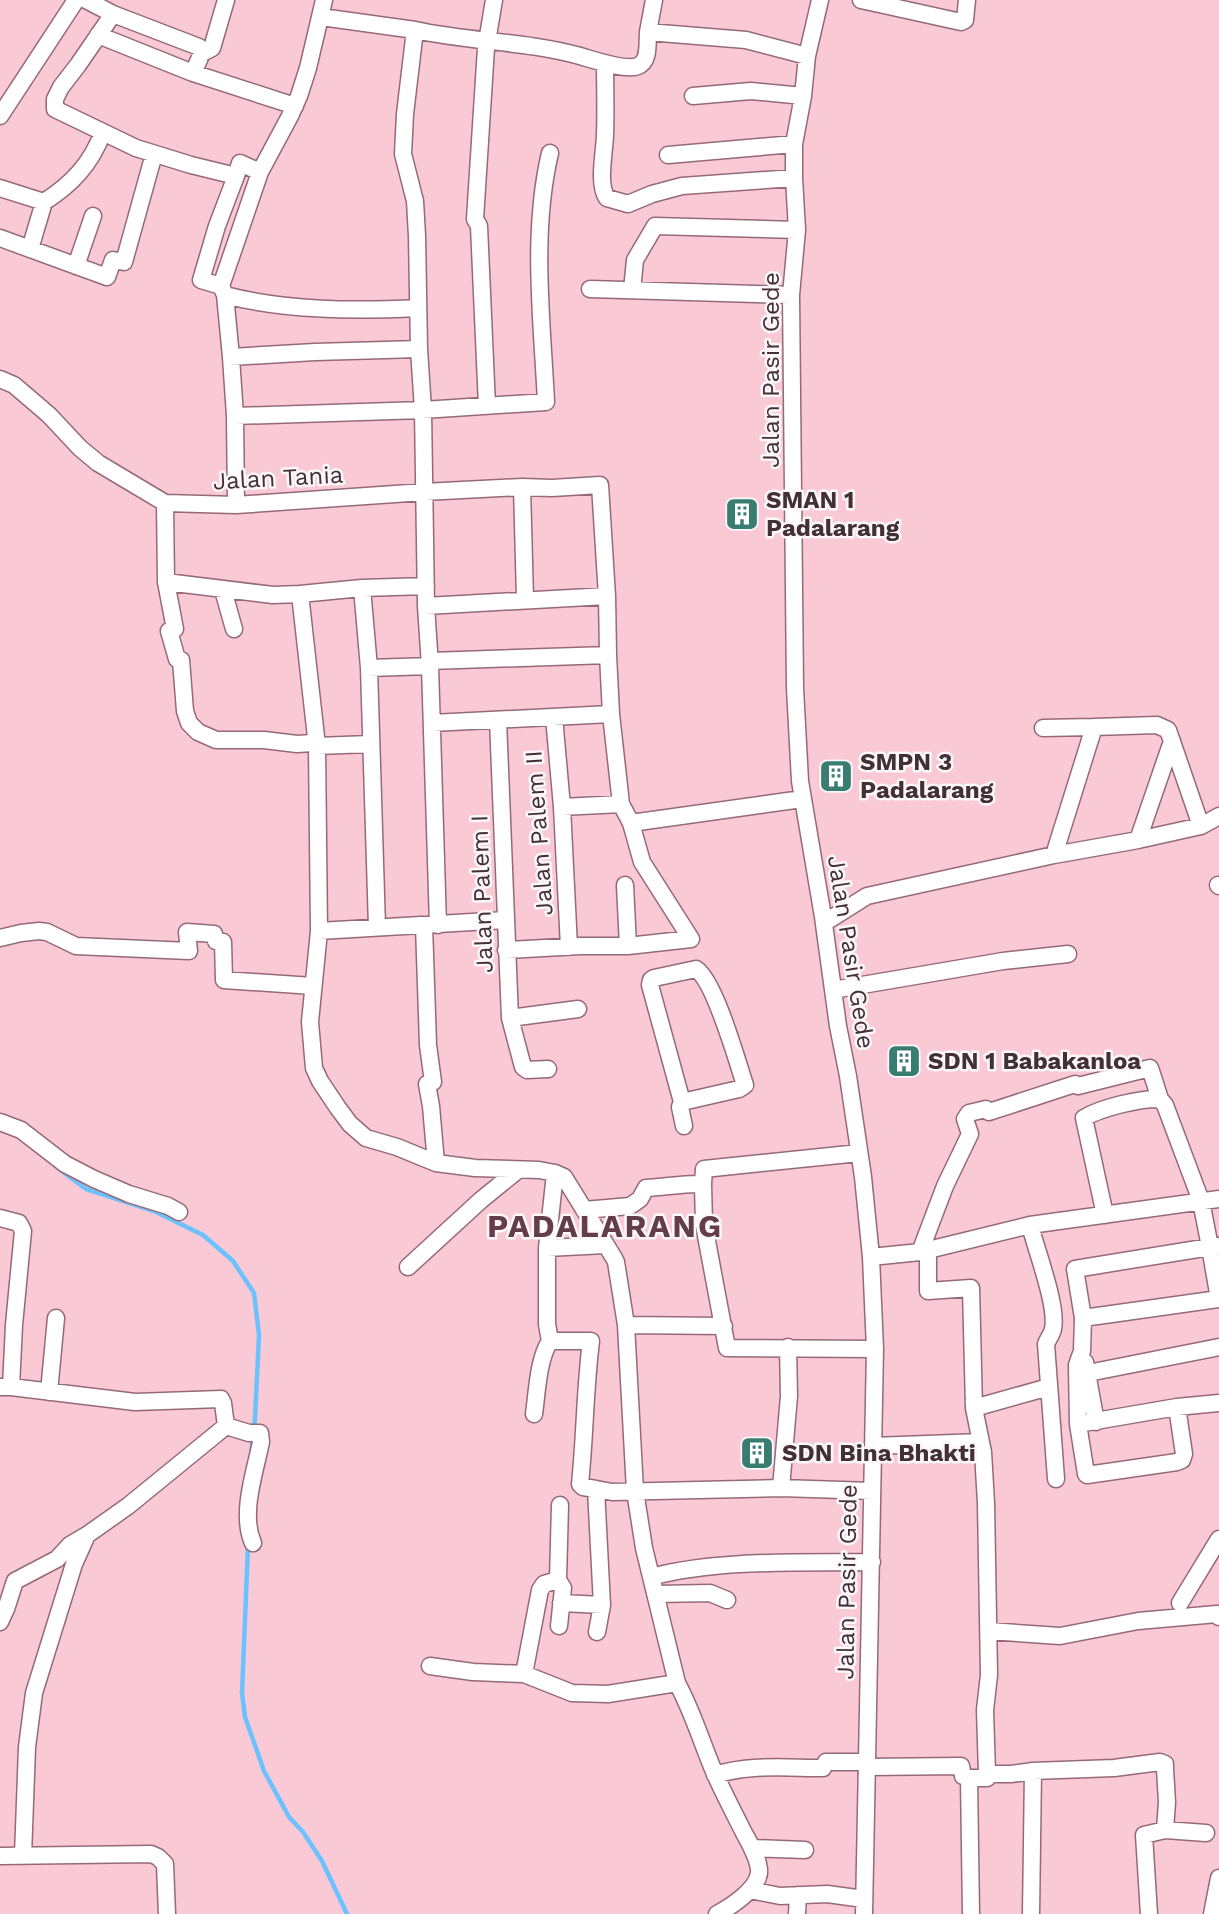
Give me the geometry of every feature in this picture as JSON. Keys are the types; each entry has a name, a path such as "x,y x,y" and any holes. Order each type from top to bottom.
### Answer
{"street":[{"path":"192,73 202,54 212,48 226,0"},
{"path":"236,505 232,357 223,291 260,172 295,106 308,68 324,0"},
{"path":"487,406 479,226 475,219 487,40 494,0"},
{"path":"321,17 552,48 606,63 635,67 646,58 654,0"},
{"name":"Jalan Pasir Gede","path":"820,0 807,55 794,144 793,178 797,230 791,295 795,688 802,799 859,1153 871,1256 875,1349 864,1906"},
{"path":"862,0 900,4 961,22 965,20 967,0"},
{"path":"0,116 84,1 200,47 202,54"},
{"path":"113,14 61,87 55,99 55,109 136,148 236,176"},
{"path":"415,30 403,154 415,201 423,410 426,606 432,723 428,1045 433,1082 427,1084 436,1163"},
{"path":"648,32 746,40 807,55"},
{"path":"98,35 192,73 295,106"},
{"path":"606,63 603,191 607,198 628,204 682,186 793,178"},
{"path":"693,96 751,91 803,96"},
{"path":"30,249 44,202 65,188 84,168 98,147 103,132"},
{"path":"668,155 794,144"},
{"path":"0,238 107,277 113,260 124,262 154,153"},
{"path":"235,416 423,410 546,402 540,235 550,153"},
{"path":"260,172 240,163 201,279 223,291 279,304 339,310 418,308"},
{"path":"0,188 44,202"},
{"path":"76,266 93,216"},
{"path":"632,290 635,260 655,226 797,230"},
{"path":"590,289 791,295"},
{"path":"232,357 419,349"},
{"name":"Jalan Tania","path":"0,379 14,386 49,415 98,463 165,503 236,505 424,492 600,485 607,597"},
{"path":"522,487 525,599"},
{"path":"165,503 166,582 175,629 170,631 177,659 181,660 185,711 189,723 198,732 216,740 264,740 312,743 317,746 370,744"},
{"path":"166,582 273,595 426,586"},
{"path":"362,588 369,668 377,927"},
{"path":"223,590 234,629"},
{"path":"300,594 317,746 319,931 310,1022 312,1062 320,1081 338,1108 350,1124 366,1138 436,1163 555,1172 564,1177 616,1262 626,1325 635,1491 643,1548 677,1684 686,1700 715,1775 752,1848 759,1871 750,1890 717,1914"},
{"path":"426,606 607,597 611,714 621,804 631,823 642,862 684,941 685,972"},
{"path":"369,668 608,655"},
{"path":"432,723 611,714"},
{"name":"Jalan Palem II","path":"554,717 562,807 569,947"},
{"name":"Jalan Palem I","path":"498,720 510,1018 522,1064 527,1070 548,1069"},
{"path":"1043,729 1157,725 1164,727 1168,730 1201,826"},
{"path":"1054,855 1094,727"},
{"path":"1138,840 1172,741"},
{"path":"631,823 802,799"},
{"path":"562,807 621,804"},
{"path":"824,923 867,896 1201,826 1219,816"},
{"path":"625,885 628,946"},
{"path":"319,931 506,920"},
{"path":"0,938 39,931 76,946 172,952 189,951 187,932 215,934 216,942 223,942 224,980 313,986"},
{"path":"506,950 628,946 684,941"},
{"path":"833,990 1003,961 1068,954"},
{"path":"682,1102 739,1089 745,1085 728,1030 703,974 696,969 654,978 650,985 682,1102 680,1107 684,1126"},
{"path":"510,1018 578,1009"},
{"path":"715,1775 753,1768 823,1768 826,1762 961,1766 963,1776 987,1778 985,1710 989,1675 989,1631 986,1503 984,1452 974,1408 971,1288 928,1291 924,1251 944,1186 970,1134 965,1119 969,1113 986,1109 989,1112 1075,1084 1079,1086 1150,1068 1201,1201 1214,1247 1219,1299 1083,1318"},
{"path":"1105,1215 1084,1118 1099,1111 1148,1098 1160,1099"},
{"path":"0,1122 20,1129 65,1164 94,1179 179,1212"},
{"path":"859,1153 704,1169 704,1225 727,1348 875,1349"},
{"path":"408,1267 518,1170"},
{"path":"534,1414 542,1363 550,1341 547,1324 547,1248 555,1172"},
{"path":"584,1210 630,1206 640,1199 646,1188 704,1184"},
{"path":"871,1256 924,1251 1030,1226 1219,1199"},
{"path":"0,1218 19,1223 23,1231 5,1387 135,1402 221,1399 226,1426"},
{"path":"1030,1226 1054,1319 1046,1344 1056,1479"},
{"path":"547,1248 605,1245"},
{"path":"1097,1422 1082,1351 1083,1318 1075,1270 1214,1247"},
{"path":"49,1392 55,1318"},
{"path":"626,1325 724,1326"},
{"path":"550,1341 591,1341 580,1484 583,1487 612,1492 781,1489 872,1491"},
{"path":"781,1489 789,1396 788,1347"},
{"path":"1088,1373 1219,1347"},
{"path":"1082,1351 1077,1365 1078,1424 1087,1475 1182,1460 1184,1454 1177,1407"},
{"path":"974,1408 1049,1387"},
{"path":"1078,1424 1177,1407 1219,1403"},
{"path":"226,1426 254,1433 261,1442 248,1514 248,1532 253,1543"},
{"path":"0,1622 15,1581 57,1559 70,1545 128,1506 226,1426"},
{"path":"873,1446 981,1441"},
{"path":"596,1489 602,1605 597,1632"},
{"path":"559,1626 563,1588 558,1580 560,1505"},
{"path":"23,1856 27,1747 34,1693 74,1564 86,1535"},
{"path":"1180,1603 1219,1538"},
{"path":"651,1577 694,1568 872,1562"},
{"path":"524,1674 540,1590 544,1584 558,1580"},
{"path":"656,1594 710,1593 727,1600"},
{"path":"561,1603 602,1605"},
{"path":"989,1631 1060,1636 1138,1621 1217,1614 1219,1617"},
{"path":"429,1666 473,1672 524,1674 572,1693 608,1694 677,1684"},
{"path":"987,1773 1114,1768 1160,1762 1165,1764 1166,1829"},
{"path":"1031,1914 1033,1771"},
{"path":"969,1778 971,1914"},
{"path":"1149,1914 1144,1835 1166,1829 1206,1833"},
{"path":"752,1848 804,1850"},
{"path":"0,1856 151,1854 165,1864 167,1914"},
{"path":"1212,1914 1219,1878"},
{"path":"750,1890 780,1896 827,1894 864,1906"},
{"path":"797,1914 798,1895"}],"waterway":[{"path":"55,1166 86,1189 154,1211 203,1235 233,1261 254,1293 259,1335 251,1454"},
{"path":"248,1546 242,1693 245,1717 264,1771 289,1817 303,1832 322,1861 347,1914"}],"place":[{"name":"SMAN 1 Padalarang","path":"742,514"},
{"name":"SMPN 3 Padalarang","path":"836,776"},
{"name":"SDN 1 Babakanloa","path":"904,1061"},
{"name":"SDN Bina Bhakti","path":"757,1453"}],"district":[{"name":"PADALARANG","path":"605,1226"}]}
